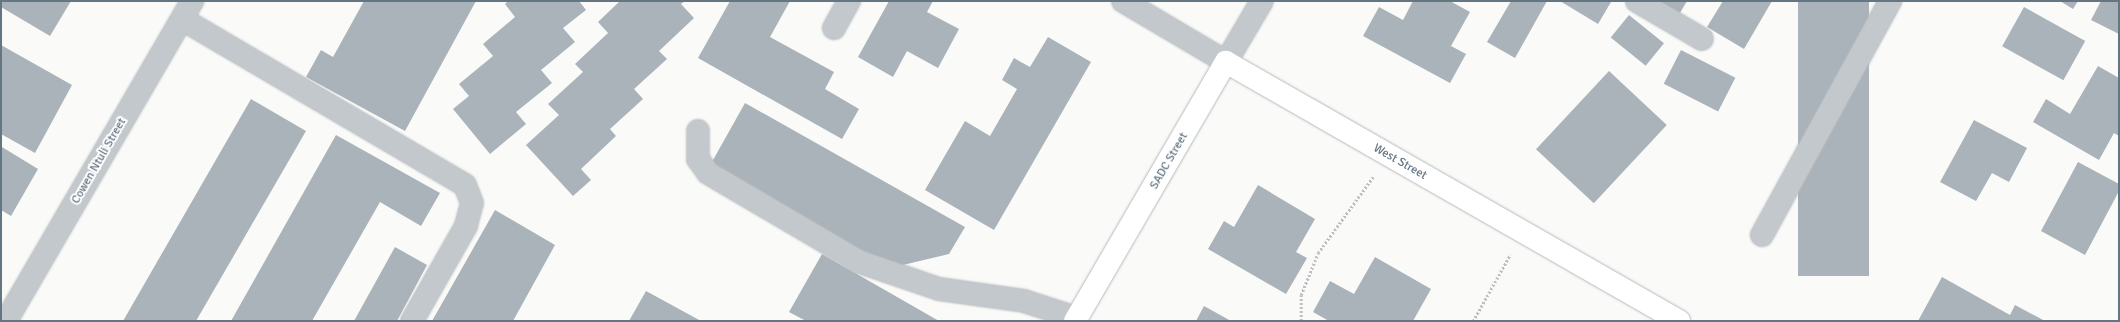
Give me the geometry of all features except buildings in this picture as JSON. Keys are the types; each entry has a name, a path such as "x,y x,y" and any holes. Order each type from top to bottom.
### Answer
{"main road":[{"name":"West Street","path":"1226,62 1679,321"},
{"name":"SADC Street","path":"1076,320 1226,62"}],"street":[{"path":"834,28 849,1"},
{"name":"West Street","path":"1123,1 1226,62"},
{"name":"SADC Street","path":"1226,62 1262,1"},
{"path":"1637,1 1702,39"},
{"path":"1762,236 1890,1"},
{"path":"187,10 465,185 472,203 466,226 412,321"},
{"name":"Cowen Ntuli Street","path":"6,321 187,10"},
{"path":"698,131 698,159 708,173 860,262 939,289 1024,301 1076,320"}],"path":[{"path":"1301,321 1301,295 1318,253 1388,155"},
{"path":"1473,321 1523,232"}]}
